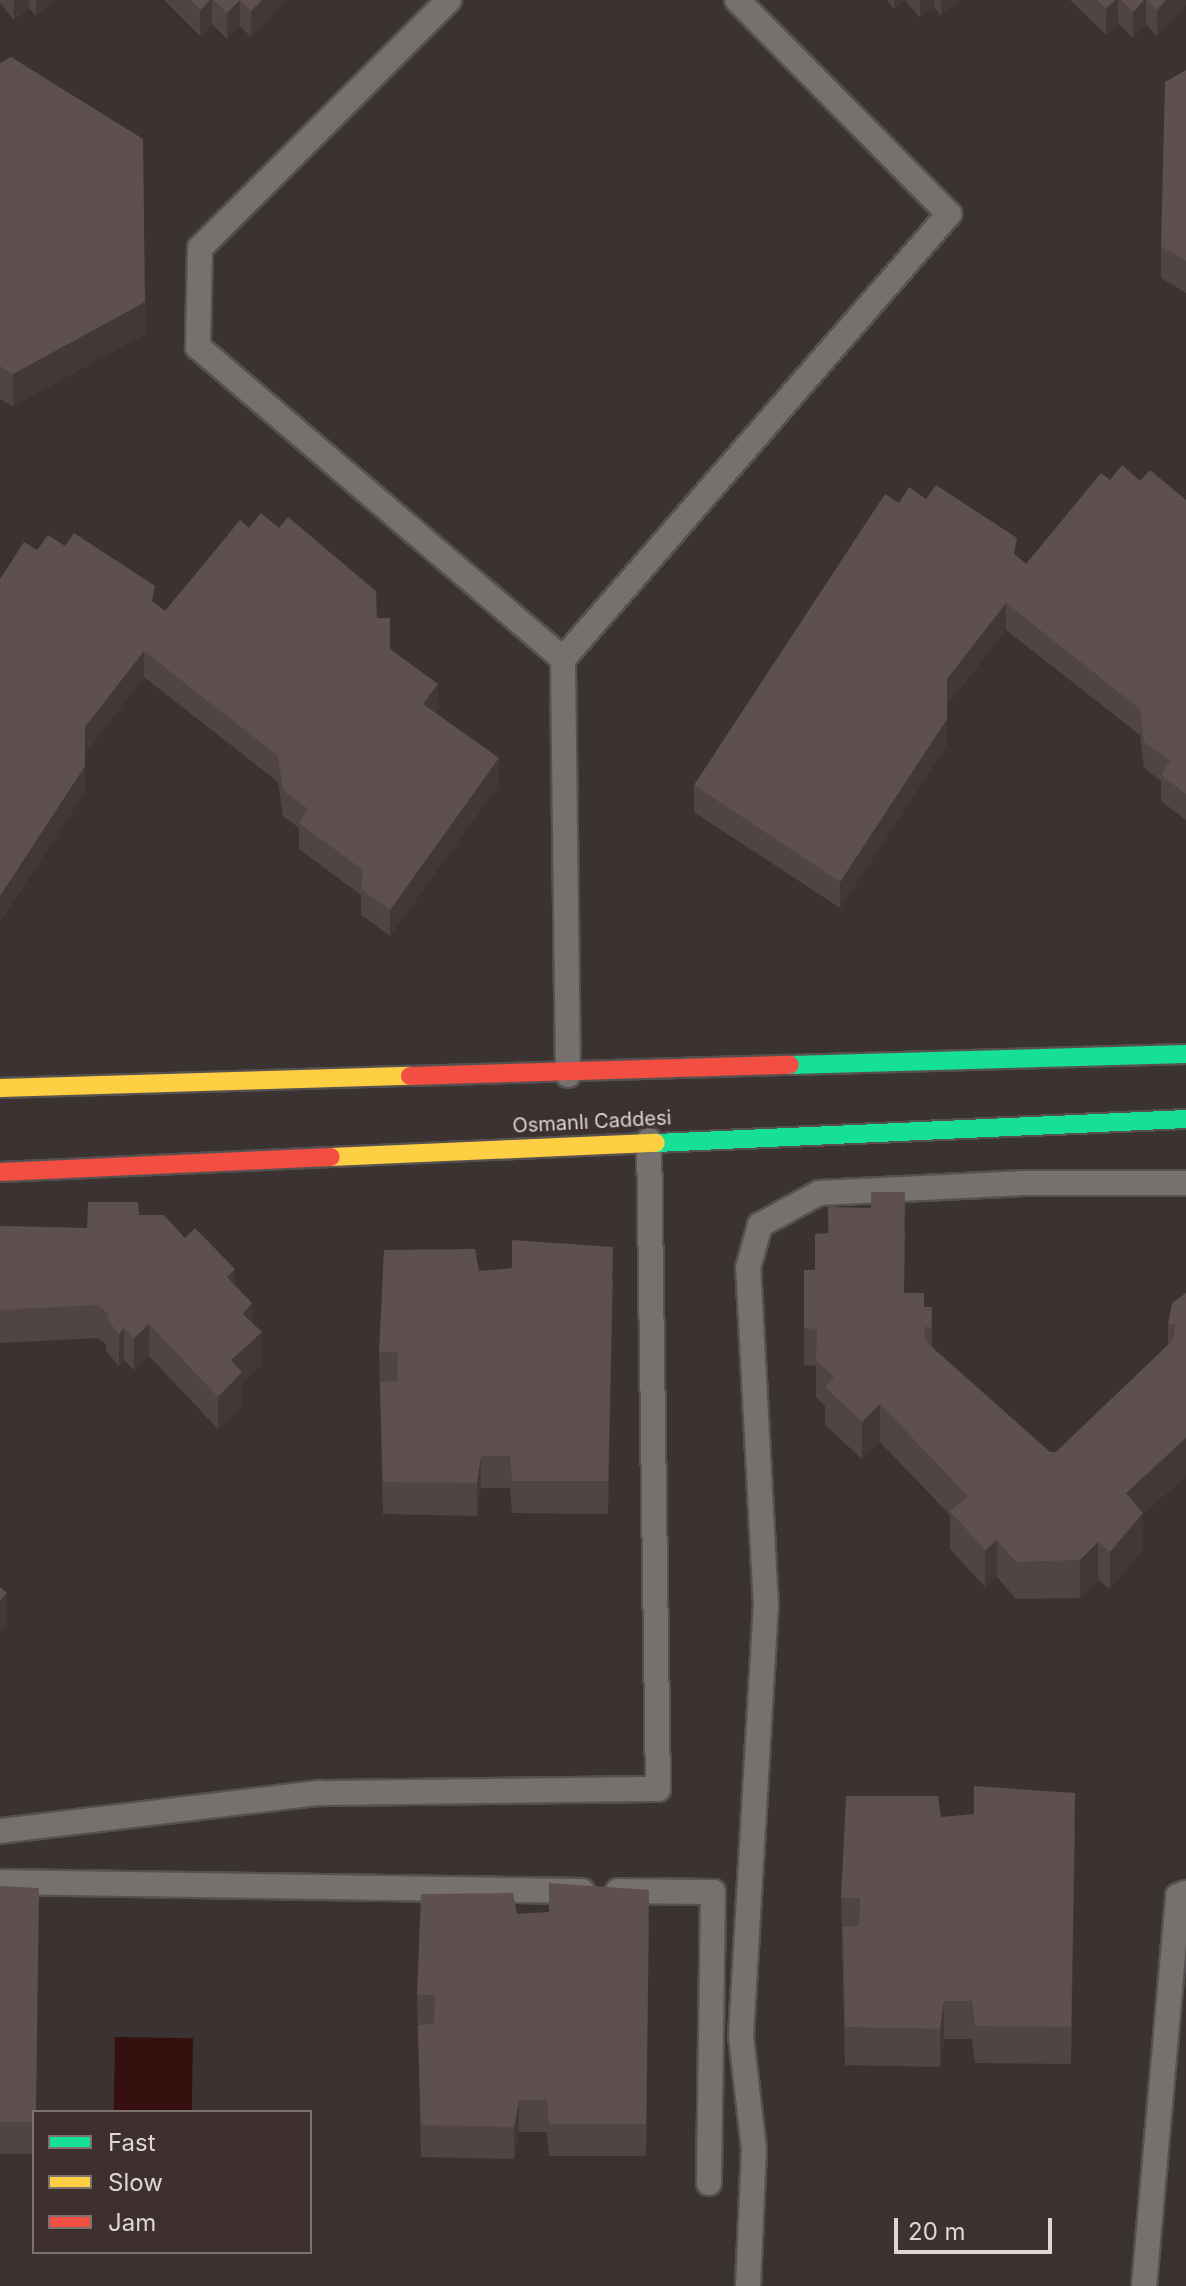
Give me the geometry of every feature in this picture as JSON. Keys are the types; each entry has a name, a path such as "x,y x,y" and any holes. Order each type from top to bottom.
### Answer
{"main road":[{"path":"0,1088 568,1075 1186,1054"},
{"name":"Osmanlı Caddesi","path":"0,1172 649,1140 1186,1119"}],"lane":[{"path":"449,0 200,248 198,347 563,659"},
{"path":"568,1075 563,659 949,214 737,0"},
{"path":"0,1831 320,1793 658,1789 649,1140"},
{"path":"748,2286 754,2149 741,2036 766,1607 748,1268 760,1225 819,1193 1020,1183 1186,1183"},
{"path":"0,1882 713,1892 709,2183"},
{"path":"1144,2286 1178,1896 1186,1893"}],"shaded area":[{"path":"115,2037 193,2038 192,2110 114,2110"}],"building":[{"path":"191,0 210,0 200,10"},
{"path":"214,0 240,0 227,13"},
{"path":"240,0 262,0 251,11"},
{"path":"1097,0 1115,0 1106,9"},
{"path":"1121,0 1144,0 1133,12"},
{"path":"1147,0 1166,0 1157,10"},
{"path":"11,57 143,139 145,302 13,374 0,366 0,63"},
{"path":"1186,70 1186,261 1161,246 1165,82"},
{"path":"1122,465 1140,481 1150,470 1186,500 1186,794 1161,775 1170,761 1144,742 1140,709 1006,603 947,679 947,719 840,882 694,785 885,494 899,503 909,487 926,499 936,485 1017,538 1014,554 1026,564 1101,473 1110,480"},
{"path":"261,513 279,528 288,517 376,591 377,618 390,618 390,649 438,684 423,704 499,758 390,910 361,889 363,870 299,823 308,809 283,790 278,756 144,651 85,727 85,766 0,896 0,579 24,542 37,550 48,535 65,546 74,533 155,586 152,601 165,611 240,520 249,528"},
{"path":"871,1192 905,1192 904,1293 924,1293 924,1307 932,1307 931,1327 924,1327 926,1342 1050,1452 1056,1452 1173,1340 1176,1324 1168,1324 1172,1303 1186,1293 1186,1438 1126,1493 1143,1513 1110,1552 1098,1542 1080,1560 1016,1562 997,1540 985,1550 950,1511 968,1496 880,1404 862,1422 825,1387 834,1377 816,1360 817,1329 804,1328 804,1270 815,1270 815,1234 829,1233 828,1207 871,1208"},
{"path":"88,1202 138,1202 139,1215 164,1215 185,1238 195,1228 235,1269 227,1277 252,1303 243,1314 262,1332 231,1360 242,1372 218,1397 149,1324 134,1338 124,1328 119,1334 106,1318 110,1315 98,1305 0,1310 0,1226 87,1228"},
{"path":"512,1240 613,1247 608,1481 512,1481 510,1456 481,1456 477,1483 383,1482 380,1382 397,1381 398,1352 379,1352 384,1250 475,1249 479,1271 512,1268"},
{"path":"0,1587 7,1593 0,1601"},
{"path":"974,1786 1075,1793 1071,2027 975,2026 972,2001 944,2001 940,2029 845,2027 843,1927 859,1926 860,1898 841,1898 846,1796 938,1796 941,1817 974,1814"},
{"path":"549,1883 649,1890 646,2124 549,2124 547,2100 519,2100 514,2127 421,2125 418,2025 434,2024 435,1995 417,1995 421,1894 513,1893 517,1914 549,1912"},
{"path":"0,1886 39,1888 36,2110 32,2110 32,2122 0,2122"}],"traffic: fast":[{"path":"790,1065 1186,1054"},
{"path":"656,1143 1186,1119"}],"traffic: slow":[{"path":"0,1088 410,1076"},
{"path":"331,1157 656,1143"}],"traffic: jam":[{"path":"410,1076 790,1065"},
{"path":"0,1172 331,1157"}]}
